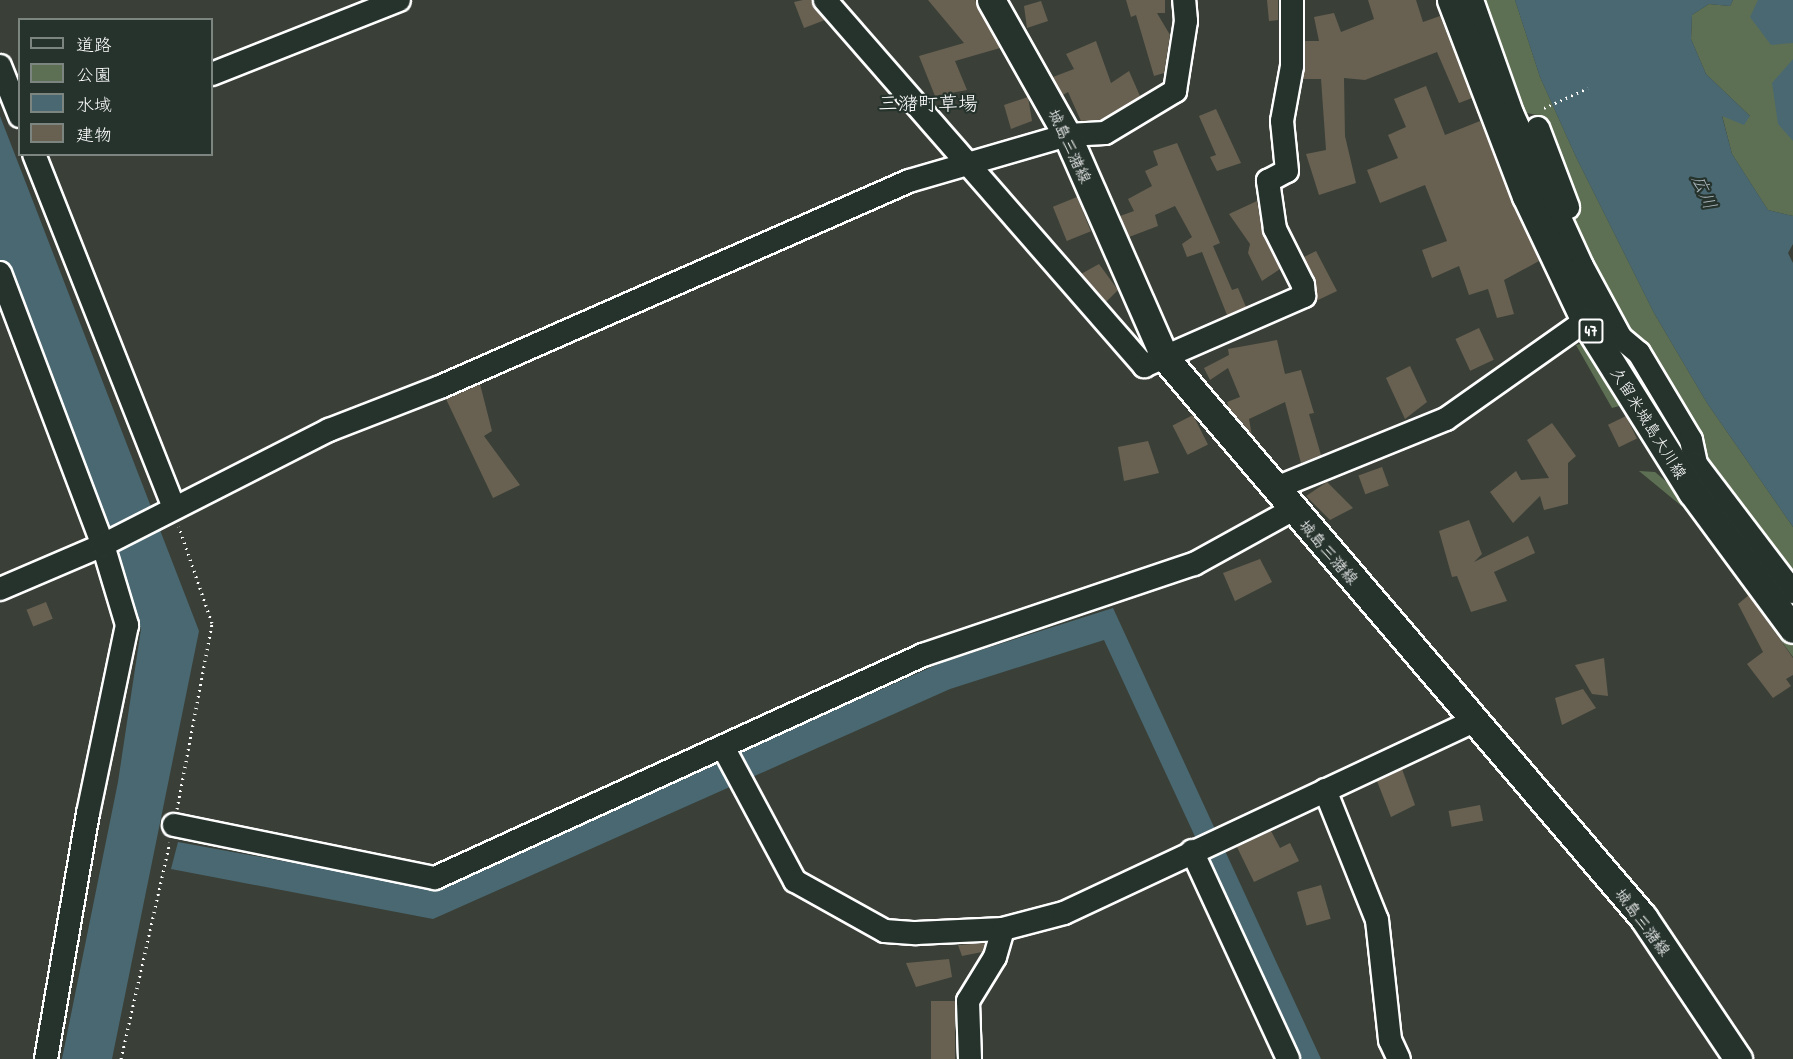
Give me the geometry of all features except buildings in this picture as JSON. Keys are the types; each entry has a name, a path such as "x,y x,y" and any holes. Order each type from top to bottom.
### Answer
{"main road":[{"name":"城島三潴線","path":"991,0 1067,135 1165,358 1276,488 1292,510 1643,917 1738,1059"},
{"name":"久留米城島大川線","path":"1451,0 1526,196 1585,321 1678,469 1793,629"}],"street":[{"path":"213,74 399,0"},
{"path":"825,0 1143,366 1165,358 1176,349 1304,296 1303,285 1275,229 1268,181 1287,171 1282,121 1292,66 1292,0"},
{"path":"0,589 103,545 173,505 329,430 440,387 909,181 965,162 1067,135 1105,132 1175,91 1186,21 1184,0"},
{"path":"1472,0 1512,113 1582,266 1621,338 1639,353 1660,397 1678,440 1678,469"},
{"path":"0,66 18,111"},
{"path":"1541,118 1584,257 1582,266"},
{"path":"35,156 173,505"},
{"path":"0,273 103,545 127,625 88,813 46,1059"},
{"path":"1276,488 1446,419 1585,321"},
{"path":"1605,354 1629,361 1660,397 1691,440 1696,465 1793,592"},
{"path":"174,825 435,878 923,655 1194,564 1292,510"},
{"path":"723,747 795,881 851,915 885,931 1003,929 1064,914 1222,837 1473,721"},
{"path":"1324,790 1377,920 1388,1030 1399,1059"},
{"path":"1195,850 1288,1059"},
{"path":"970,1059 968,1001 995,957 1003,929"}],"path":[{"path":"1541,118 1588,88"},
{"path":"121,1059 174,825 212,623 186,558 173,505"}],"green space":[{"path":"1460,0 1515,0 1540,77 1576,157 1654,313 1707,403 1793,527 1793,608 1641,349 1610,343","holes":["1527,113 1542,116 1567,186 1553,187"]},
{"path":"1733,0 1793,0 1793,216 1768,210 1732,154 1722,115 1750,116 1706,74 1691,39 1692,15 1709,4 1730,6"},
{"path":"1589,342 1626,404 1612,408 1576,345"},
{"path":"1639,471 1655,472 1690,502 1793,640 1793,657 1684,508"}],"water":[{"name":"広川","path":"1515,0 1733,0 1730,6 1709,4 1692,15 1691,39 1706,74 1750,116 1744,125 1722,116 1732,154 1768,210 1793,216 1793,244 1788,253 1793,263 1793,527 1707,403 1654,313 1576,157 1540,77"},
{"path":"1758,0 1793,0 1793,43 1771,45 1750,17"},
{"path":"1793,59 1793,141 1778,124 1772,83"},
{"path":"0,116 199,631 112,1059 62,1059 118,782 141,629 0,270"},
{"path":"1113,608 1321,1059 1298,1059 1104,640 950,689 433,919 171,869 178,842 431,888 943,662"}],"district":[{"name":"三潴町草場","path":"928,102"}]}
